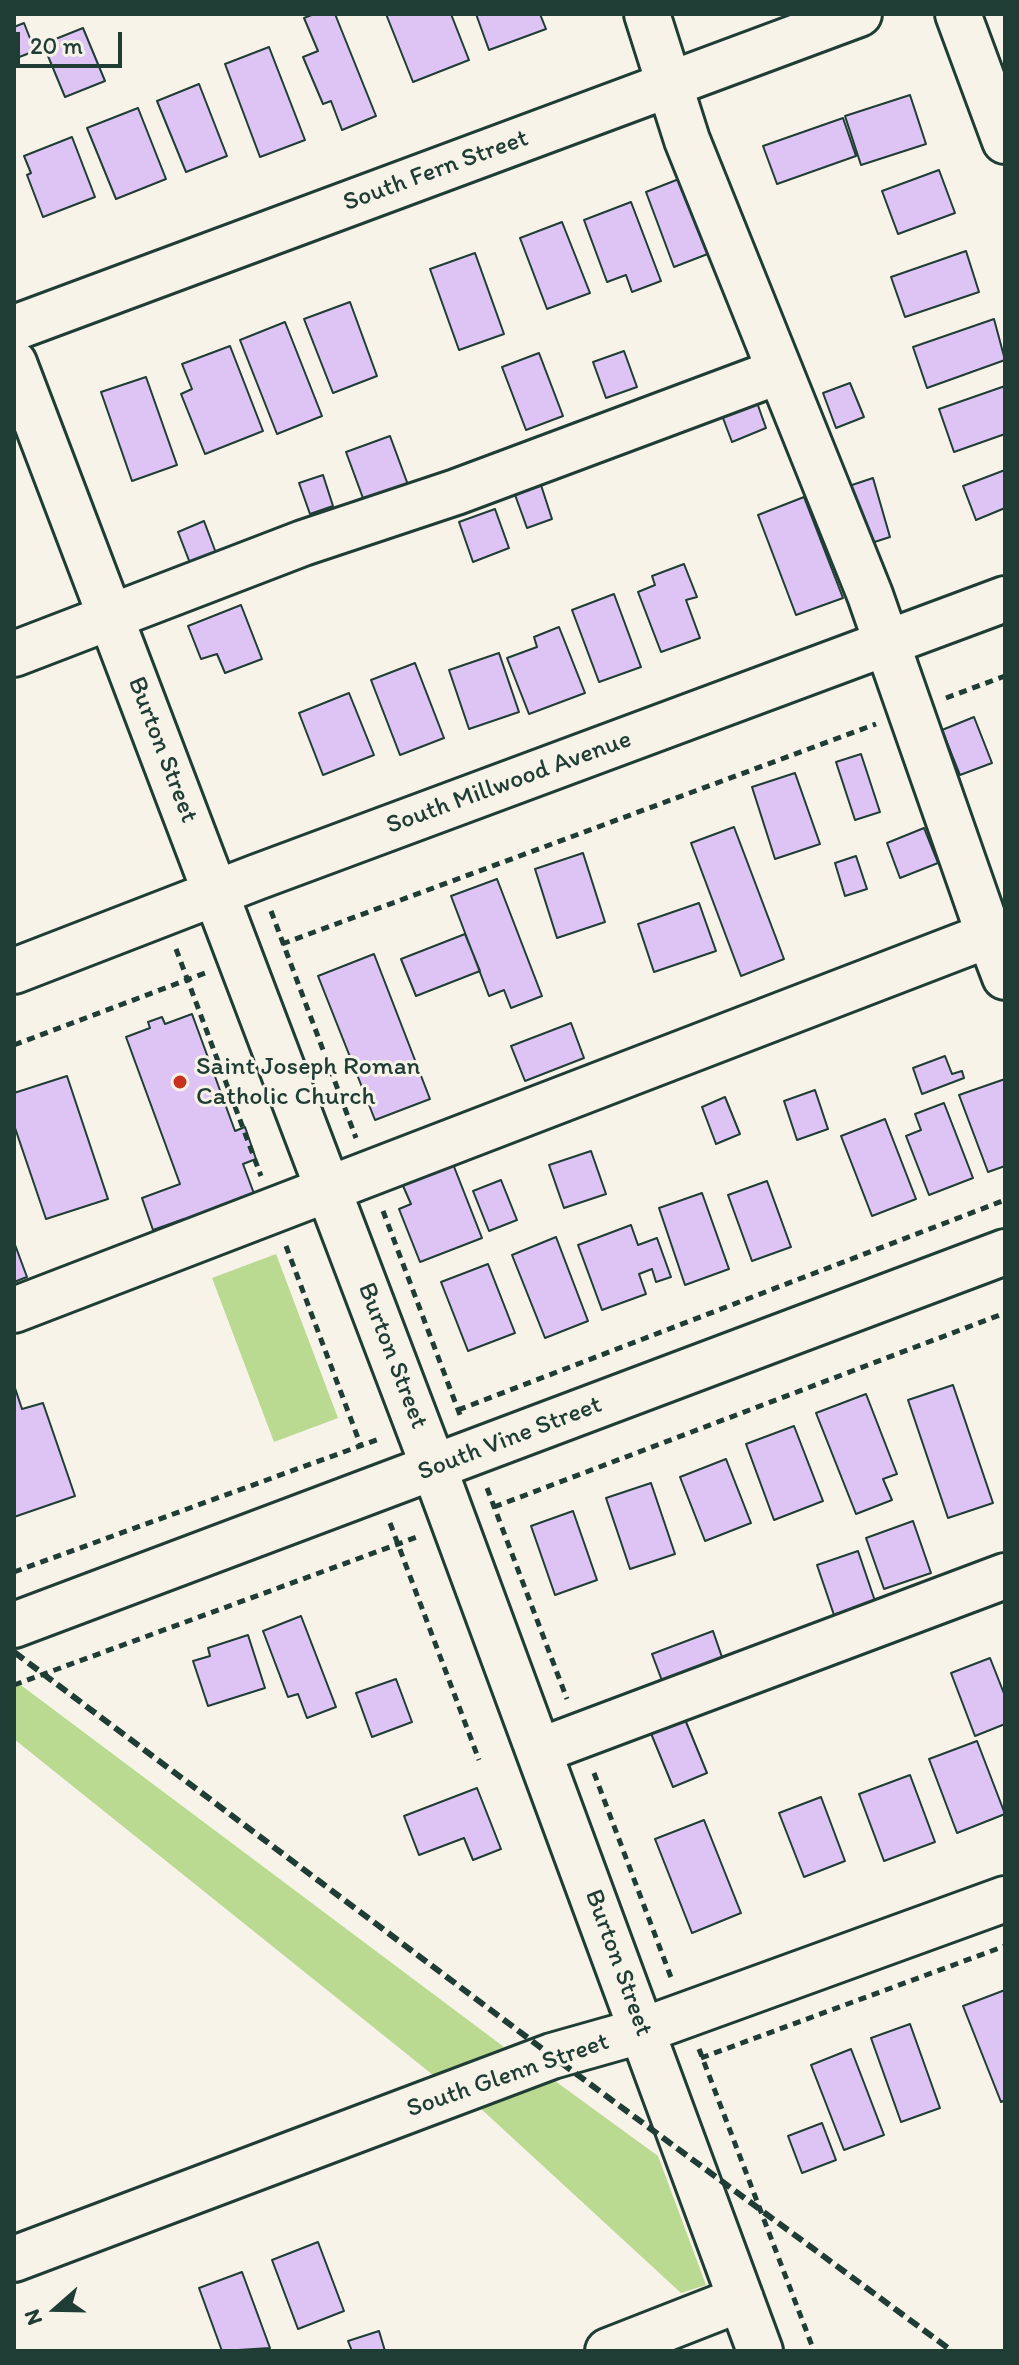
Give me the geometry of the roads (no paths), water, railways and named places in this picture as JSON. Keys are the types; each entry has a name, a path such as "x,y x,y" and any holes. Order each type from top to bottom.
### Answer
{"street":[{"path":"647,14 672,84 687,140 887,643 1005,977"},
{"name":"South Fern Street","path":"14,328 859,14"},
{"path":"958,14 1005,141"},
{"name":"Burton Street","path":"14,363 418,1425 760,2351"},
{"path":"14,654 303,543 456,492 780,371"},
{"name":"South Millwood Avenue","path":"14,971 216,892 1005,599"},
{"path":"14,1310 989,935"},
{"name":"South Vine Street","path":"14,1625 1005,1252"},
{"path":"539,1751 1005,1576"},
{"name":"South Glenn Street","path":"14,2259 552,2056 644,2030 1005,1899"},
{"path":"608,2351 741,2299"}],"railway":[{"path":"14,1652 552,2056 952,2351"}],"place":[{"name":"Saint Joseph Roman Catholic Church","path":"180,1082"}]}
